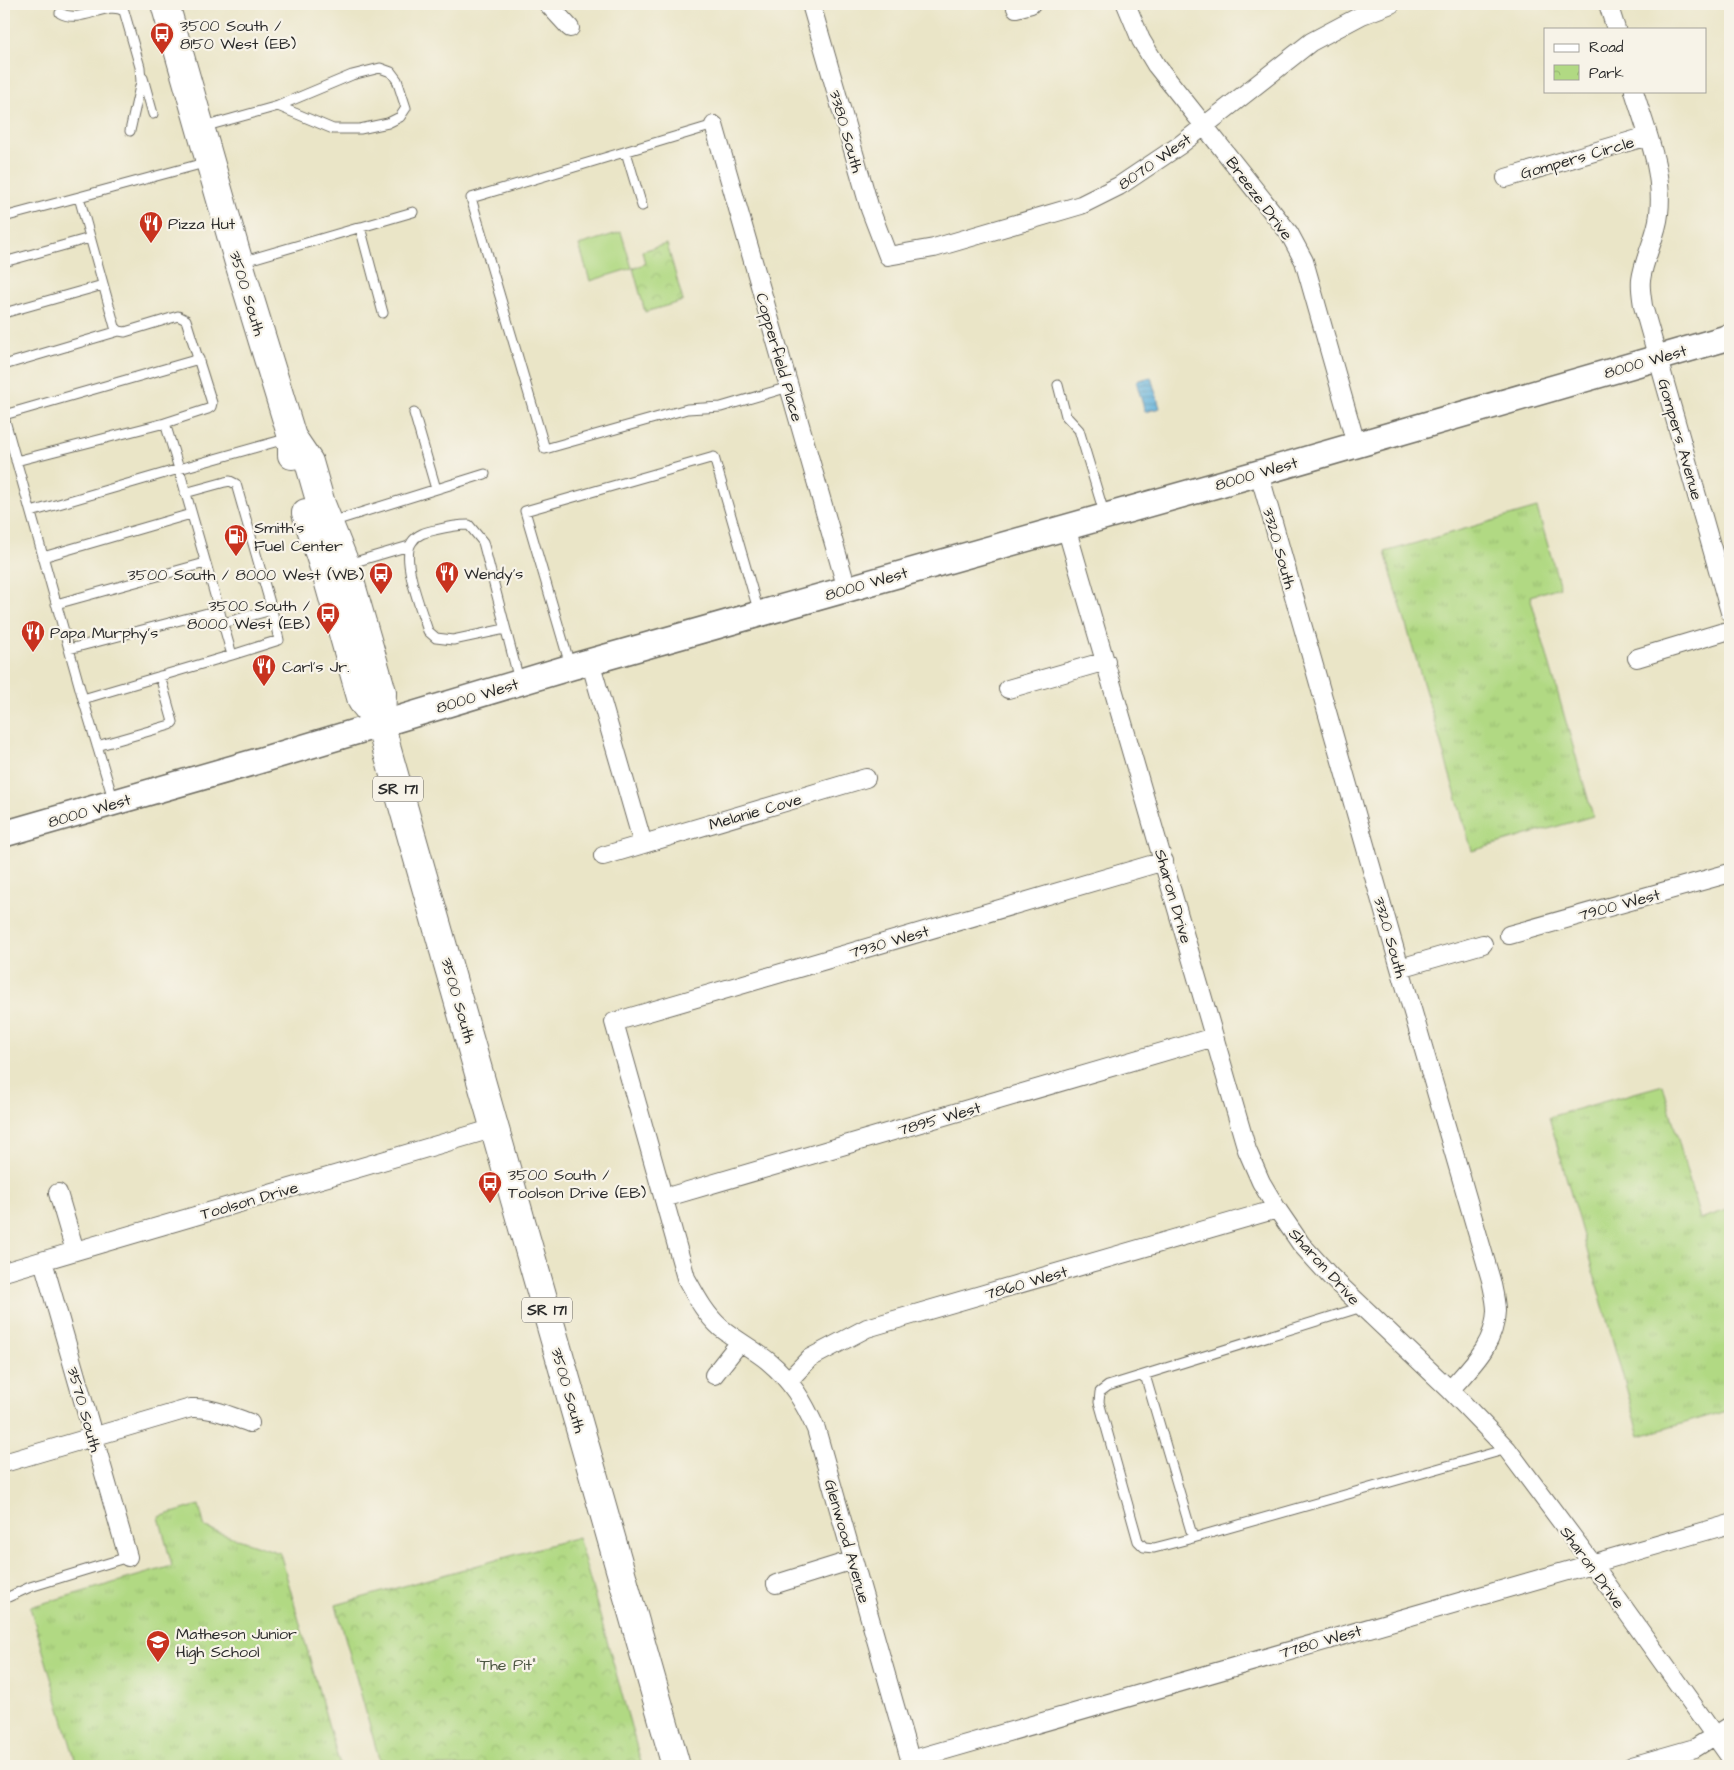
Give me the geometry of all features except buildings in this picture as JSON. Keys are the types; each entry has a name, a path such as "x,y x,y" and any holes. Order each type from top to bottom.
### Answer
{"main road":[{"name":"3500 South","path":"165,4 239,263 292,437 292,467 328,580 362,701 380,724"},
{"name":"3500 South","path":"292,437 309,462 321,504 345,564 382,692 380,724 676,1766"}],"street":[{"path":"548,4 570,28"},
{"name":"3380 South","path":"811,4 870,209 888,256"},
{"name":"Breeze Drive","path":"1126,4 1141,40 1156,65 1289,233 1304,261 1356,444"},
{"name":"8070 West","path":"888,256 934,248 1081,205 1119,186 1180,145 1311,42 1362,15 1391,4"},
{"path":"1608,4 1616,28"},
{"name":"Gompers Avenue","path":"1634,92 1658,171 1660,208 1641,282 1643,306 1730,612"},
{"name":"Copperfield Place","path":"714,125 847,589"},
{"name":"Gompers Circle","path":"1506,178 1648,136"},
{"name":"8000 West","path":"4,834 580,664 1259,473 1730,337"},
{"name":"3320 South","path":"1259,473 1491,1280 1496,1310 1493,1331 1481,1354 1450,1390"},
{"name":"Sharon Drive","path":"1066,527 1247,1150 1261,1182 1301,1244 1362,1307 1450,1390 1507,1449 1592,1563 1730,1758"},
{"path":"1637,658 1730,630"},
{"path":"1008,689 1106,661"},
{"path":"580,664 643,844"},
{"name":"Melanie Cove","path":"603,856 866,778"},
{"name":"7930 West","path":"614,1022 1164,861"},
{"name":"7900 West","path":"1509,934 1730,873"},
{"path":"1400,968 1483,944"},
{"name":"Glenwood Avenue","path":"614,1022 686,1278 699,1304 720,1327 768,1361 788,1381 805,1405 816,1429 912,1763"},
{"name":"7895 West","path":"664,1198 1214,1038"},
{"name":"Toolson Drive","path":"4,1272 495,1128"},
{"path":"58,1193 74,1251"},
{"name":"7860 West","path":"788,1381 810,1358 867,1328 1277,1209"},
{"name":"3570 South","path":"43,1261 128,1556"},
{"path":"714,1376 740,1342"},
{"path":"4,1463 191,1408 216,1410 250,1423"},
{"name":"7780 West","path":"912,1763 1730,1524"},
{"path":"776,1584 854,1560"},
{"path":"1632,1766 1695,1748 1730,1726"}],"lane":[{"path":"60,13 67,16 75,16 113,4 124,11 153,114"},
{"path":"130,131 141,82 140,67"},
{"path":"200,128 278,106 352,75 380,68 391,72 397,80 406,108 400,117 388,123 360,129 333,129 278,106"},
{"path":"714,125 471,198 545,449 687,409 721,407 789,387"},
{"path":"626,152 642,206"},
{"path":"4,217 210,161"},
{"path":"78,197 115,327 119,331"},
{"path":"239,263 412,212"},
{"path":"360,227 383,313"},
{"path":"4,262 90,238"},
{"path":"4,313 103,285"},
{"path":"4,365 119,331 125,332 178,316 186,320 212,403 211,407 165,422 16,461"},
{"path":"114,802 83,699 4,416 199,359"},
{"path":"1058,385 1066,416 1079,430 1105,516"},
{"path":"414,413 436,488"},
{"path":"165,422 232,655"},
{"path":"31,512 292,437"},
{"path":"580,664 525,511 714,456 759,613"},
{"path":"328,522 485,474"},
{"path":"83,699 279,640 236,484 225,482 186,493"},
{"path":"43,557 192,514"},
{"path":"505,629 453,640 436,638 428,631 407,557 409,546 415,538 425,532 454,525 469,525 483,542 520,682"},
{"path":"345,564 409,546"},
{"path":"56,604 205,563"},
{"path":"69,649 219,610"},
{"path":"223,623 272,610"},
{"path":"97,746 170,726 172,722 160,676"},
{"path":"1362,1307 1108,1386 1100,1392 1099,1402 1138,1541 1144,1547 1154,1548 1193,1538 1507,1449"},
{"path":"1145,1375 1193,1538"},
{"path":"4,1599 30,1587 128,1556"}],"green space":[{"path":"621,232 632,268 590,281 579,245"},
{"path":"667,244 683,301 645,312 633,268 645,264 642,251"},
{"path":"1537,508 1560,587 1530,596 1593,816 1472,851 1385,552"},
{"path":"1663,1085 1700,1219 1730,1209 1730,1410 1640,1436 1549,1117"},
{"name":"Matheson Junior High School","path":"199,1505 205,1528 280,1553 340,1766 77,1766 30,1607 172,1566 159,1517"},
{"name":"\"The Pit\"","path":"578,1537 642,1766 381,1766 336,1605"}],"water":[{"path":"1151,377 1160,408 1145,412 1136,381"}],"place":[{"name":"3500 South / 8150 West (EB)","path":"162,55"},
{"name":"Pizza Hut","path":"151,244"},
{"name":"Smith's Fuel Center","path":"236,557"},
{"name":"Wendy's","path":"447,594"},
{"name":"3500 South / 8000 West (WB)","path":"381,595"},
{"name":"3500 South / 8000 West (EB)","path":"328,635"},
{"name":"Papa Murphy's","path":"33,653"},
{"name":"Carl's Jr.","path":"264,687"},
{"name":"3500 South / Toolson Drive (EB)","path":"490,1204"},
{"name":"Matheson Junior High School","path":"158,1663"}]}
